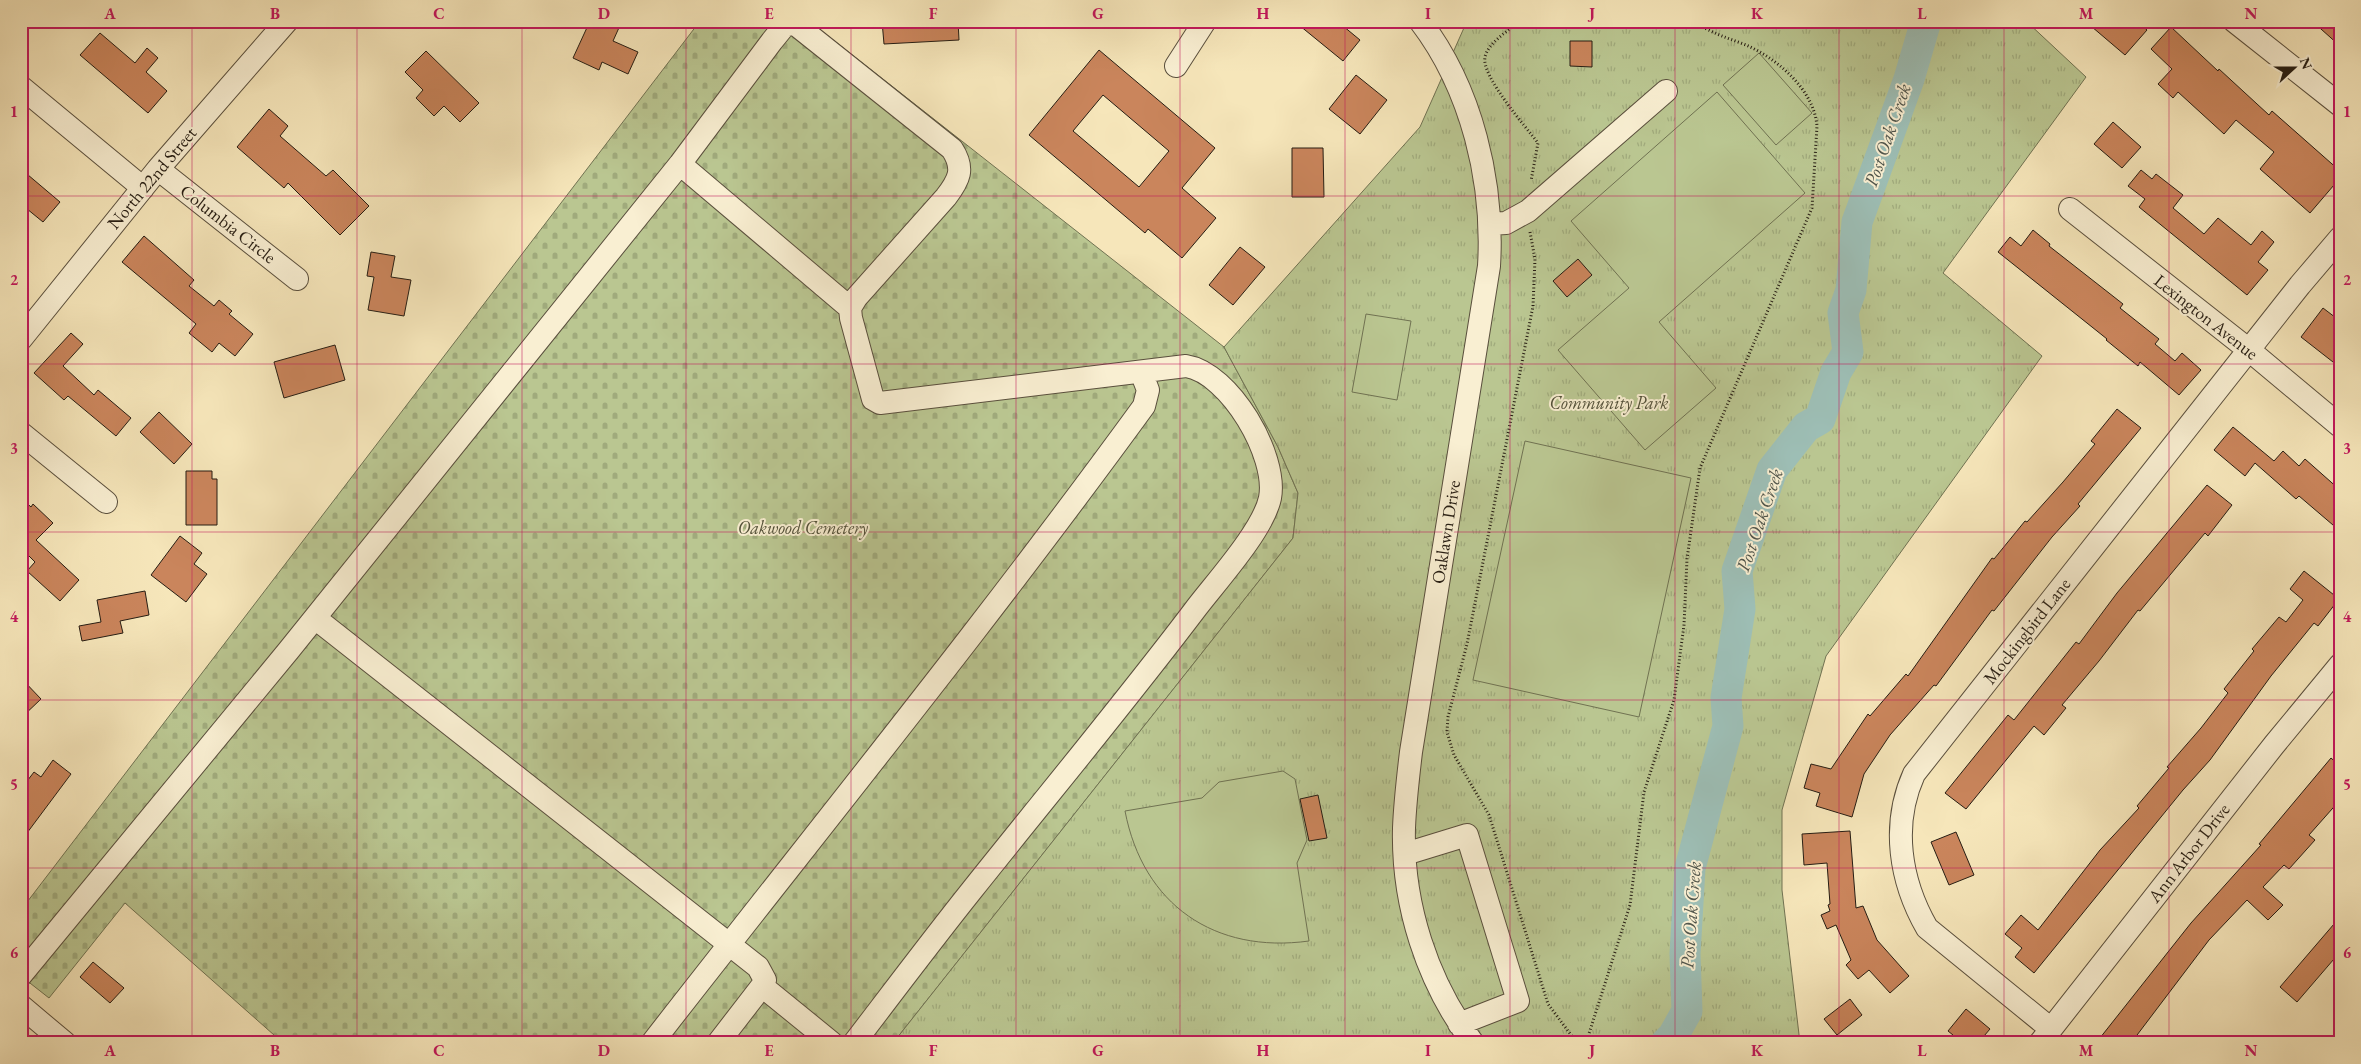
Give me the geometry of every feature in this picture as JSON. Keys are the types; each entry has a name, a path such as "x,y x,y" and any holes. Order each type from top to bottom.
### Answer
{"street":[{"name":"North 22nd Street","path":"21,339 158,169 287,21"},
{"path":"1176,66 1205,21"},
{"name":"Oaklawn Drive","path":"1420,21 1450,72 1474,130 1484,175 1490,224 1489,266 1411,752 1404,829 1405,854 1414,921 1423,949 1439,987 1459,1024 1473,1043"},
{"path":"2234,21 2340,105"},
{"path":"21,975 315,618 680,164 785,25 795,24 952,149 959,160 957,182 856,298 850,308"},
{"path":"21,87 143,188"},
{"path":"1490,224 1506,222 1528,211 1666,91"},
{"path":"680,164 850,308 869,387 873,399 880,403 1186,366 1198,368 1224,387 1241,410 1261,446 1270,473 1270,499 1256,529 1174,637 970,891 854,1043"},
{"name":"Columbia Circle","path":"158,169 297,279"},
{"name":"Lexington Avenue","path":"2070,209 2249,350 2340,426"},
{"name":"Mockingbird Lane","path":"2045,1036 1927,928 1917,910 1908,886 1902,852 1900,824 1907,790 1914,774 2249,350 2340,238"},
{"path":"652,1043 729,943 863,776 1045,540 1144,406 1148,390 1141,372"},
{"path":"21,433 106,502"},
{"path":"315,618 758,967 765,980 762,986 718,1043"},
{"name":"Ann Arbor Drive","path":"2045,1036 2274,745 2340,665"},
{"path":"1405,854 1467,834 1518,1001 1459,1024"},
{"path":"762,986 832,1043"},
{"path":"21,1006 65,1043"}],"path":[{"path":"1520,21 1492,45 1484,58 1486,70 1497,88 1538,143 1528,211 1535,259 1533,306 1467,644 1448,717 1447,732 1454,756 1489,815 1548,1004 1576,1043"},
{"path":"1586,1043 1630,905 1644,792 1674,700 1684,625 1687,559 1700,468 1812,208 1817,126 1816,112 1806,95 1772,60 1747,46 1705,29 1694,21"}],"green space":[{"name":"Oakwood Cemetery","path":"700,21 809,21 1224,347 1278,447 1298,493 1293,538 893,1043 283,1043 125,903 49,998 21,976 21,910"},
{"name":"Community Park","path":"1467,21 2026,21 2086,77 1943,273 2042,356 1826,656 1782,810 1782,890 1800,1043 893,1043 1293,538 1298,493 1278,447 1224,347 1420,127"},
{"path":"1759,53 1812,113 1776,145 1723,85"},
{"path":"1717,92 1805,193 1659,322 1716,388 1645,450 1558,350 1629,288 1571,221"},
{"path":"1366,314 1411,321 1397,400 1352,392"},
{"path":"1525,441 1691,478 1639,717 1473,680"},
{"path":"1283,771 1295,779 1307,840 1297,863 1309,941 1275,943 1243,939 1214,930 1188,916 1166,897 1148,873 1134,844 1125,811 1202,798 1219,782"}],"building":[{"path":"590,21 622,21 613,41 638,52 628,74 602,62 599,70 573,58"},
{"path":"882,21 958,21 959,40 884,44"},
{"path":"1294,21 1337,21 1360,40 1343,61"},
{"path":"2085,21 2137,21 2147,30 2125,55"},
{"path":"2312,21 2340,21 2340,46"},
{"path":"2171,27 2269,115 2272,111 2340,171 2340,178 2310,213 2260,169 2274,152 2236,120 2224,134 2178,92 2173,98 2158,84 2172,69 2151,49"},
{"path":"100,33 135,63 147,48 158,58 146,72 167,91 148,113 80,55"},
{"path":"1570,41 1592,41 1592,67 1570,66"},
{"path":"1099,50 1215,148 1182,188 1216,218 1182,258 1148,229 1145,233 1029,135","holes":["1103,95 1169,151 1139,187 1073,131"]},
{"path":"426,51 479,103 460,122 444,106 434,116 416,98 423,90 405,72"},
{"path":"1356,75 1387,100 1360,134 1329,109"},
{"path":"269,109 288,126 280,136 326,176 333,170 369,206 340,235 288,183 284,188 237,147"},
{"path":"2113,122 2141,147 2122,168 2094,144"},
{"path":"1292,148 1323,148 1324,197 1292,197"},
{"path":"21,169 60,202 43,222 21,204"},
{"path":"2141,170 2152,179 2156,174 2183,195 2173,208 2204,234 2218,218 2251,245 2262,231 2274,242 2258,262 2268,270 2247,295 2139,207 2145,199 2128,186"},
{"path":"2033,230 2050,244 2049,246 2123,304 2120,308 2159,339 2155,344 2175,361 2182,353 2201,370 2179,395 2140,362 2138,366 1998,252 2010,237 2021,246"},
{"path":"144,236 194,280 189,286 214,306 219,300 232,311 229,314 253,334 235,356 219,343 212,352 189,333 196,324 122,262"},
{"path":"1240,247 1265,267 1233,305 1209,285"},
{"path":"371,252 395,256 391,277 411,280 404,316 368,310 374,277 367,276"},
{"path":"1578,259 1592,275 1567,297 1553,281"},
{"path":"2323,308 2340,321 2340,354 2333,362 2301,337"},
{"path":"71,333 83,344 63,366 94,395 98,390 131,418 116,436 68,396 64,400 34,373"},
{"path":"335,345 345,380 284,398 274,362"},
{"path":"2117,409 2141,428 2078,504 2080,506 2052,537 1994,611 1992,610 1936,686 1934,685 1890,735 1864,774 1852,817 1816,806 1820,793 1804,788 1811,764 1831,769 1868,714 1870,716 1906,674 1908,676 1992,558 1994,559 2025,521 2027,522 2095,444 2091,441"},
{"path":"159,412 192,444 174,464 140,432"},
{"path":"2233,427 2274,461 2283,451 2299,466 2305,459 2340,490 2340,531 2299,496 2296,499 2255,463 2245,476 2214,450"},
{"path":"186,471 212,471 212,479 217,479 217,525 186,525"},
{"path":"2207,485 2232,505 2208,536 2205,533 2140,611 2138,610 2062,705 2066,708 2044,735 2034,726 1966,809 1945,793 2008,715 2014,720 2076,642 2079,644 2117,593"},
{"path":"21,498 31,507 33,504 53,523 36,540 79,580 60,601 27,571 35,562 25,552 21,556"},
{"path":"180,536 202,553 194,564 207,574 186,602 151,575"},
{"path":"2304,571 2339,599 2318,626 2314,623 2271,676 2210,760 2183,790 2034,973 2015,957 2022,948 2005,934 2021,915 2038,930 2100,850 2139,808 2137,806 2169,768 2167,767 2228,693 2224,689 2254,651 2252,649 2279,617 2286,622 2303,600 2290,589"},
{"path":"145,591 149,615 120,621 123,633 82,641 79,626 101,622 97,600"},
{"path":"21,678 41,699 21,718"},
{"path":"2331,758 2340,766 2340,800 2309,835 2315,840 2289,869 2284,865 2263,887 2283,905 2268,920 2247,900 2209,940 2131,1043 2096,1043 2191,923 2261,845 2259,844"},
{"path":"53,760 71,774 21,841 21,789 34,772 41,777"},
{"path":"1318,795 1327,838 1309,841 1300,799"},
{"path":"1850,831 1856,908 1863,906 1877,940 1909,976 1890,993 1869,970 1858,979 1846,965 1851,960 1836,925 1827,929 1821,915 1830,911 1828,905 1830,904 1827,863 1804,865 1802,834"},
{"path":"1956,832 1974,875 1949,885 1931,842"},
{"path":"2340,917 2340,952 2297,1002 2280,987"},
{"path":"93,962 124,988 110,1003 80,977"},
{"path":"1850,999 1862,1015 1837,1035 1824,1019"},
{"path":"1966,1009 1990,1029 1978,1043 1946,1043 1953,1035 1948,1031"}],"waterway":[{"name":"Post Oak Creek","path":"1666,1043 1673,1036 1687,1011 1685,954 1690,868 1728,726 1726,698 1740,609 1737,571 1772,470 1806,427 1820,419 1836,372 1848,352 1843,313 1851,290 1857,222 1909,79 1926,21"}]}
